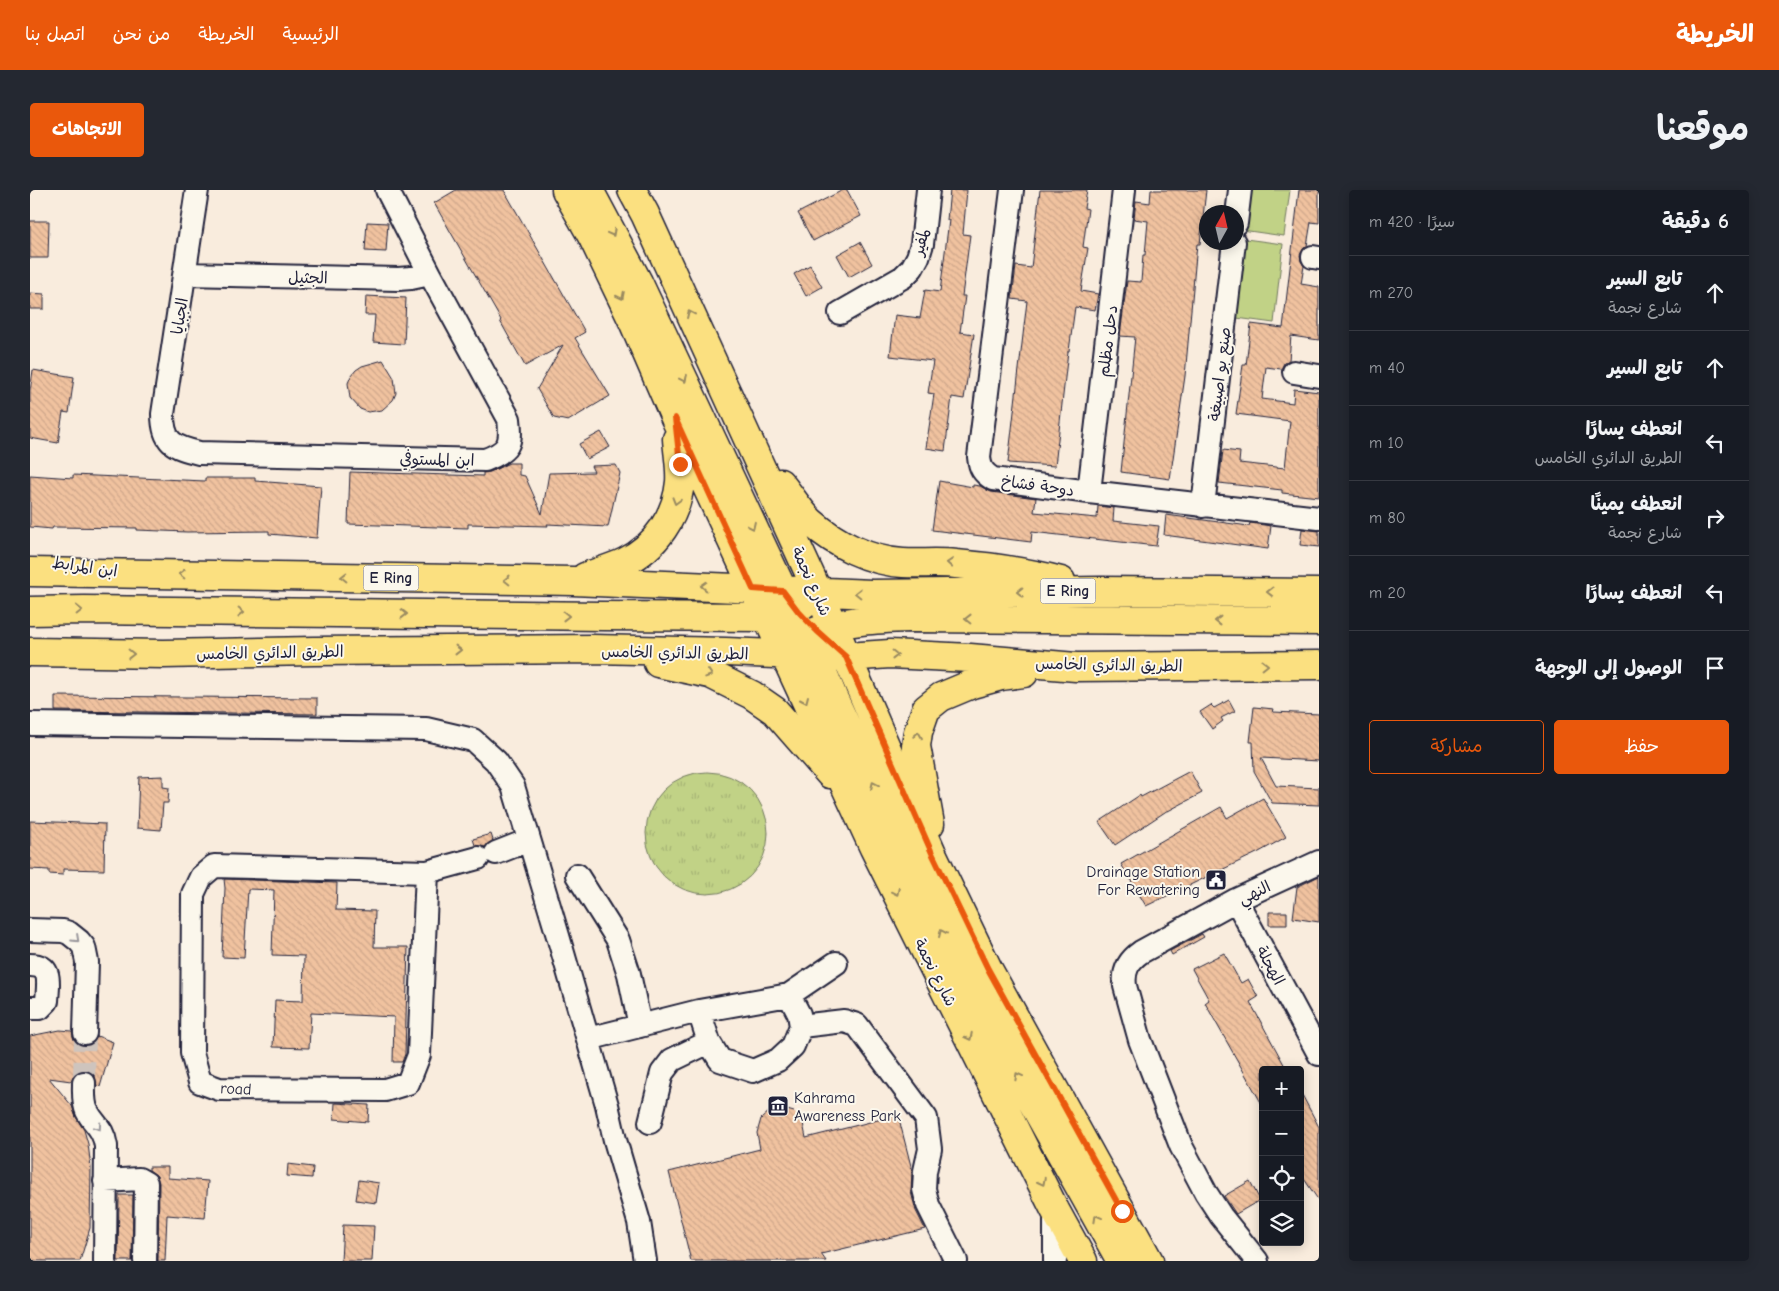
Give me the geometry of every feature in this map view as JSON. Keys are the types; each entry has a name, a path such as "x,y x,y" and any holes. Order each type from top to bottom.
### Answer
{"main road":[{"name":"شارع نجمة","path":"566,190 592,236 632,319 753,589 783,608 785,655 806,703 879,857 1083,1261"},
{"path":"589,190 638,282 783,608 846,657 932,853 988,969 1149,1261"},
{"name":"شارع نجمة","path":"632,190 645,214 755,453 817,592 818,637 833,697 961,974 1121,1261"},
{"path":"573,581 627,561 647,547 664,528 672,513 680,481 675,418"},
{"path":"755,453 811,522 854,551 876,558 903,563 942,563 1010,569 1102,591"},
{"name":"E Ring","path":"30,572 573,581 753,589"},
{"name":"E Ring","path":"783,608 817,592 872,594 1102,591 1319,593"},
{"path":"30,611 612,616 783,608"},
{"name":"الطريق الدائري الخامس","path":"30,654 164,654 314,650 592,650 785,655 818,637 883,619 1319,621"},
{"path":"592,650 710,674 752,695 775,711 853,801"},
{"name":"الطريق الدائري الخامس","path":"846,657 890,654 970,658 1076,667 1319,664"},
{"path":"932,853 925,789 916,746 918,732 926,709 941,697 989,678 1076,667"}],"street":[{"name":"الجبايا","path":"168,440 163,428 163,414 186,274 197,190"},
{"name":"ابن المستوفي","path":"168,440 183,449 199,453 485,460 499,455 508,446 511,434 509,419 430,274 387,190"},
{"name":"لمفير","path":"840,313 903,277 912,268 922,244 928,190"},
{"name":"دوحة فشاخ","path":"1012,190 980,447 980,464 983,471 993,479 1203,506 1319,518"},
{"name":"دحل مظلم","path":"1089,492 1124,190"},
{"path":"1238,205 1240,190"},
{"name":"صنع بو اصبيغة","path":"1203,506 1233,250"},
{"name":"الجثيل","path":"186,274 398,279 430,274"},
{"path":"1294,372 1319,376"},
{"name":"ابن المرابط","path":"30,558 140,574"},
{"path":"30,724 426,729 473,740 496,761 512,786 607,1105 614,1140 639,1222 645,1261"},
{"path":"427,872 487,856 529,840"},
{"name":"النهي","path":"1257,1261 1220,1216 1188,1162 1154,1080 1132,1016 1125,986 1126,970 1134,957 1191,925 1236,900 1319,862"},
{"name":"road","path":"214,866 427,872 419,1055 408,1083 385,1090 219,1089 200,1082 192,1053 193,894 201,877 214,866"},
{"path":"577,875 618,940 629,974 640,1026"},
{"name":"الهجلة","path":"1236,900 1312,1029 1319,1054"},
{"path":"30,930 63,931 80,940 84,947 87,962 85,1033"},
{"path":"588,1039 699,1012 789,995 836,963"},
{"path":"30,964 39,965 47,973 47,1001 40,1008 30,1008"},
{"path":"699,1012 709,1042 720,1060 753,1071 778,1060 793,1046 801,1026 799,1014 789,995"},
{"path":"801,1026 844,1020 857,1025 926,1118 930,1148 925,1171 924,1189 928,1205 956,1261"},
{"path":"650,1122 662,1073 672,1060 709,1042"},
{"path":"84,1082 85,1105 91,1118 100,1127 105,1139 104,1261"},
{"path":"105,1181 139,1179 146,1183 145,1261"},
{"path":"1055,1261 1056,1210"}],"green space":[{"path":"1247,190 1290,190 1284,236 1244,230"},
{"path":"1244,239 1283,244 1274,323 1229,317 1237,250 1244,250"},
{"path":"707,772 731,776 750,790 764,809 768,833 764,857 750,876 731,890 707,894 683,890 664,876 650,857 646,833 650,809 664,790 683,776"}],"building":[{"path":"456,190 504,190 585,332 575,338 610,396 568,421 554,418 537,389 563,345 525,366 434,203"},
{"path":"843,190 847,190 861,216 813,241 798,213"},
{"path":"950,190 967,190 963,234 970,235 962,296 965,296 960,332 974,334 964,399 952,397 945,451 926,448 934,394 928,393 933,361 890,356 895,315 920,318 925,290 940,292 949,220 947,220"},
{"path":"1040,190 1087,190 1084,208 1088,209 1083,247 1088,248 1081,291 1098,294 1095,310 1075,307 1055,466 1008,463 1027,301 1012,299 1016,266 1031,268"},
{"path":"1151,190 1206,190 1204,205 1199,205 1199,244 1197,244 1185,376 1170,479 1121,472 1135,337 1120,336 1127,281 1141,282 1143,255 1145,255 1148,221 1134,219 1136,201 1150,203"},
{"path":"1299,190 1319,190 1319,223 1311,222 1307,246 1300,255 1304,266 1301,284 1319,287 1319,340 1291,336 1289,360 1284,363 1281,369 1266,367 1262,399 1293,403 1294,389 1319,392 1319,497 1282,493 1282,490 1219,483 1223,450 1240,452 1239,463 1285,468 1290,421 1236,414 1243,365 1246,365 1251,324 1283,328"},
{"path":"30,221 49,221 48,258 30,258"},
{"path":"367,222 388,223 386,252 365,251"},
{"path":"860,242 872,264 849,277 837,255"},
{"path":"810,265 822,287 806,296 794,274"},
{"path":"30,293 44,294 44,309 30,309"},
{"path":"366,296 406,298 404,344 373,342 375,315 365,315"},
{"path":"383,360 394,378 396,393 393,400 382,410 368,412 360,409 350,398 348,383 351,376 362,366"},
{"path":"33,370 74,377 69,413 63,412 58,443 30,438 30,391"},
{"path":"601,432 610,447 587,459 579,444"},
{"path":"509,463 519,463 519,475 525,476 542,514 549,473 594,472 591,466 616,465 620,473 608,527 547,524 548,526 468,524 468,528 348,524 350,472 483,476 483,473 490,472"},
{"path":"30,475 73,478 73,475 205,481 205,478 255,478 255,481 321,486 317,538 269,534 269,531 187,532 137,530 137,528 53,527 52,529 30,527"},
{"path":"939,481 973,487 973,485 980,486 991,492 1036,498 1034,512 1097,518 1098,506 1114,508 1113,521 1159,526 1156,546 1032,532 1031,542 932,530"},
{"path":"1166,515 1249,526 1250,523 1271,526 1268,549 1164,535"},
{"path":"1302,529 1319,531 1319,547 1300,545"},
{"path":"55,696 317,698 317,714 55,711"},
{"path":"1229,700 1235,711 1221,718 1223,721 1212,729 1200,712 1211,705 1214,708"},
{"path":"1254,707 1274,709 1273,712 1319,714 1319,761 1261,758 1276,786 1319,788 1319,805 1272,803 1254,771 1253,742 1250,742"},
{"path":"1190,771 1202,793 1168,810 1115,845 1099,822 1140,795 1141,797"},
{"path":"163,776 163,787 169,788 168,803 163,803 161,830 137,828 139,777"},
{"path":"1263,798 1286,837 1259,852 1146,906 1121,864 1221,807 1227,818"},
{"path":"30,821 105,824 104,870 63,869 63,875 49,874 49,870 30,869"},
{"path":"491,834 493,840 485,847 475,845 473,839"},
{"path":"1319,876 1319,922 1293,918 1297,887"},
{"path":"224,879 337,883 336,910 375,911 374,947 408,947 405,1054 402,1062 393,1062 394,1017 311,1013 309,1048 273,1047 275,1000 303,1001 304,956 272,955 274,890 248,889 244,958 222,957"},
{"path":"1269,912 1287,912 1287,925 1269,925"},
{"path":"1202,934 1204,937 1172,955 1170,951"},
{"path":"1224,953 1241,983 1248,979 1258,997 1250,1002 1285,1066 1259,1066 1259,1099 1205,1003 1209,1000 1192,969"},
{"path":"60,1030 72,1031 74,1040 84,1046 92,1044 97,1036 113,1042 100,1087 97,1086 95,1076 85,1070 77,1072 71,1081 49,1078 72,1106 84,1130 88,1144 91,1168 90,1228 80,1261 30,1261 30,1036"},
{"path":"1304,1099 1319,1127 1319,1201 1304,1179"},
{"path":"335,1103 369,1105 368,1122 334,1119"},
{"path":"780,1108 794,1112 799,1117 803,1123 806,1138 898,1115 912,1170 911,1192 916,1211 925,1229 821,1254 826,1261 691,1261 669,1172 760,1149 757,1133 761,1119 772,1109"},
{"path":"288,1164 313,1167 312,1178 287,1176"},
{"path":"149,1167 168,1167 168,1178 208,1181 205,1218 167,1215 165,1261 158,1261 159,1183 157,1176 149,1170"},
{"path":"359,1180 379,1183 376,1203 356,1200"},
{"path":"1250,1181 1259,1201 1236,1214 1224,1196"},
{"path":"119,1195 133,1195 132,1261 118,1261"},
{"path":"343,1225 374,1226 372,1261 341,1261"}],"tunnel":[{"path":"84,1083 85,1033"}],"place":[{"name":"Drainage Station For Rewatering","path":"1216,880"},
{"name":"Kahrama Awareness Park","path":"778,1106"}],"route":[{"path":"680,464 675,418 753,589 783,591 798,611 817,631 846,657 932,853 988,969 1122,1211"}]}
